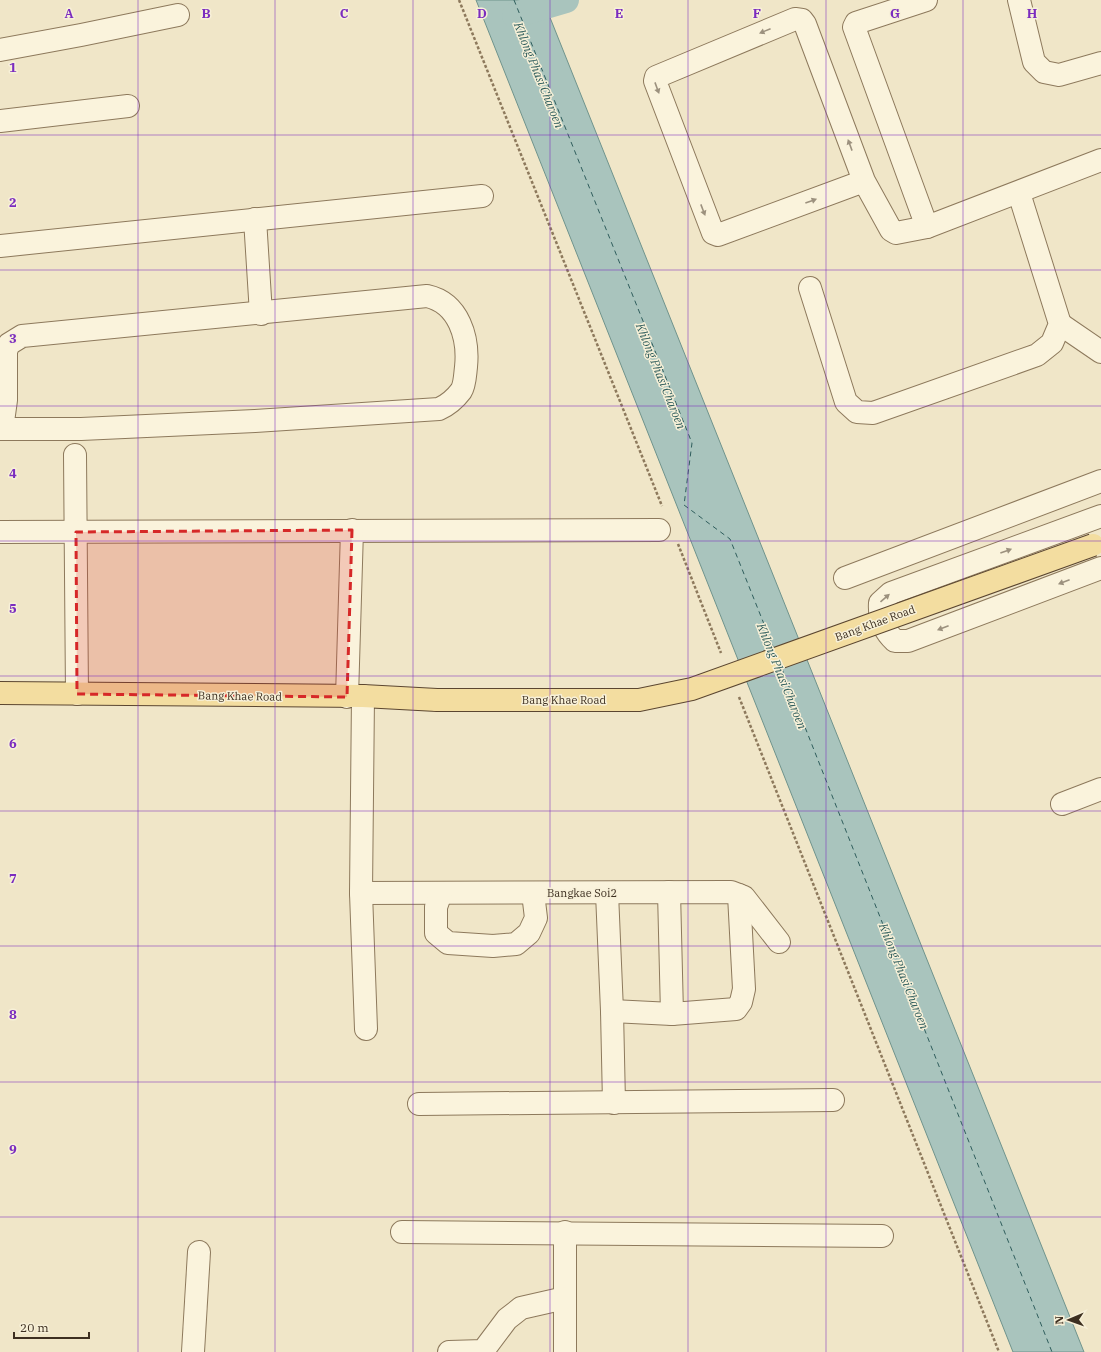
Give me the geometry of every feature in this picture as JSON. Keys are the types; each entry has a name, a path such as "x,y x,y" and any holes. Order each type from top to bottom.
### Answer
{"main road":[{"name":"Bang Khae Road","path":"0,693 355,696 438,700 639,700 692,689 1097,543"}],"street":[{"path":"926,0 856,23 854,27 926,227"},
{"path":"1019,0 1034,62 1044,72 1059,75 1101,63"},
{"path":"0,50 178,15"},
{"path":"864,182 718,235 713,233 655,81 656,77 795,18 802,20 806,24 864,182 892,232 896,233 926,227 1019,193 1101,160"},
{"path":"0,121 128,106"},
{"path":"1019,193 1060,324 1101,352"},
{"path":"0,246 482,196"},
{"path":"255,219 261,314"},
{"path":"810,288 846,402 857,412 873,413 1037,355 1052,343 1060,324"},
{"path":"427,296 437,298 446,303 460,324 464,337 466,364 462,390 447,405 439,409 255,422 81,429 1,429 6,395 5,358 9,344 22,336 261,314 427,296"},
{"path":"75,455 77,694"},
{"path":"845,578 1101,481"},
{"path":"1101,516 891,593 880,603 880,614 887,634 895,641 908,641 1101,568"},
{"path":"352,530 355,696 366,1029"},
{"path":"0,532 660,530"},
{"path":"1062,804 1101,789"},
{"path":"607,892 614,1103"},
{"path":"669,892 672,1014"},
{"name":"Bangkae Soi2","path":"361,893 731,892 738,895"},
{"path":"440,893 436,907 436,933 448,943 492,946 516,944 529,933 536,918 533,893"},
{"path":"612,1011 672,1014 736,1009 741,1002 744,989 738,895 744,897 779,942"},
{"path":"419,1104 833,1100"},
{"path":"402,1232 565,1232 882,1236"},
{"path":"565,1232 565,1352"},
{"path":"193,1352 199,1252"},
{"path":"449,1352 483,1351 507,1319 521,1308 565,1298"}],"highlighted area":[{"path":"352,530 347,697 77,694 76,532"}],"water":[{"name":"Khlong Phasi Charoen","path":"476,0 543,0 1084,1352 1013,1352"}],"waterway":[{"path":"515,15 566,0"}],"ferry route":[{"path":"514,0 692,443 684,505 730,539 774,649"},
{"path":"782,669 1052,1352"}]}
